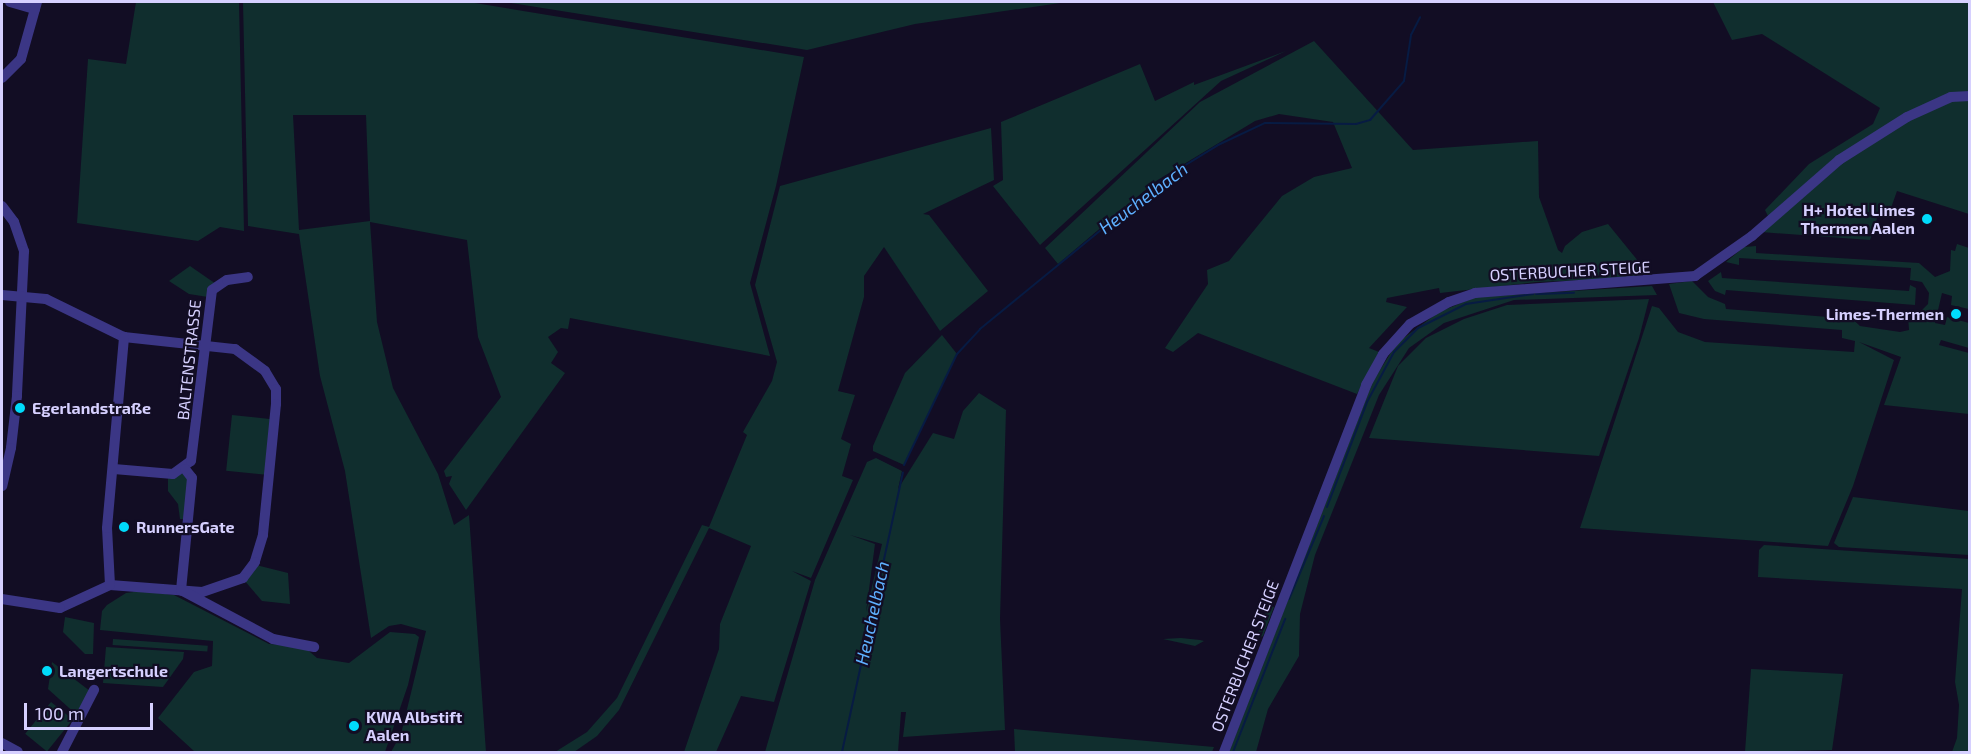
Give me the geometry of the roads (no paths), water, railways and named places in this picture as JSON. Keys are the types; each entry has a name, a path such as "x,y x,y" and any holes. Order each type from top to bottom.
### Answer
{"street":[{"path":"2,78 21,59 36,5 10,2"},
{"name":"OSTERBUCHER STEIGE","path":"1224,753 1366,385 1383,354 1410,324 1449,302 1474,293 1695,276 1752,236 1839,159 1907,117 1951,98 1970,96"},
{"path":"2,206 14,222 24,251 17,396 11,448 2,486"},
{"name":"BALTENSTRASSE","path":"185,469 195,451 212,290 227,280 248,277"},
{"path":"2,295 22,294 46,299 124,337 206,344 235,349 252,358 276,390 271,474 263,535 255,562 243,578 202,592 110,585 60,608 2,599"},
{"path":"110,585 107,528 124,337"},
{"path":"114,469 173,474 185,469 192,478 182,590"},
{"path":"182,590 273,639 314,647"},
{"path":"62,753 94,690"},
{"path":"2,743 18,753"}],"waterway":[{"name":"Heuchelbach","path":"904,465 957,354 980,329 1166,177 1218,145 1265,123 1356,124 1370,120 1404,81 1411,35 1420,17"},
{"path":"1536,294 1574,293"},
{"path":"1327,507 1367,402 1394,352 1418,328 1466,304 1533,294"},
{"name":"Heuchelbach","path":"842,752 903,473"},
{"path":"1289,599 1324,516"},
{"path":"1233,752 1285,619"}],"place":[{"name":"H+ Hotel Limes Thermen Aalen","path":"1927,219"},
{"name":"Limes-Thermen","path":"1956,314"},
{"name":"Egerlandstraße","path":"20,408"},
{"name":"RunnersGate","path":"124,527"},
{"name":"Langertschule","path":"47,671"},
{"name":"KWA Albstift Aalen","path":"354,726"}]}
